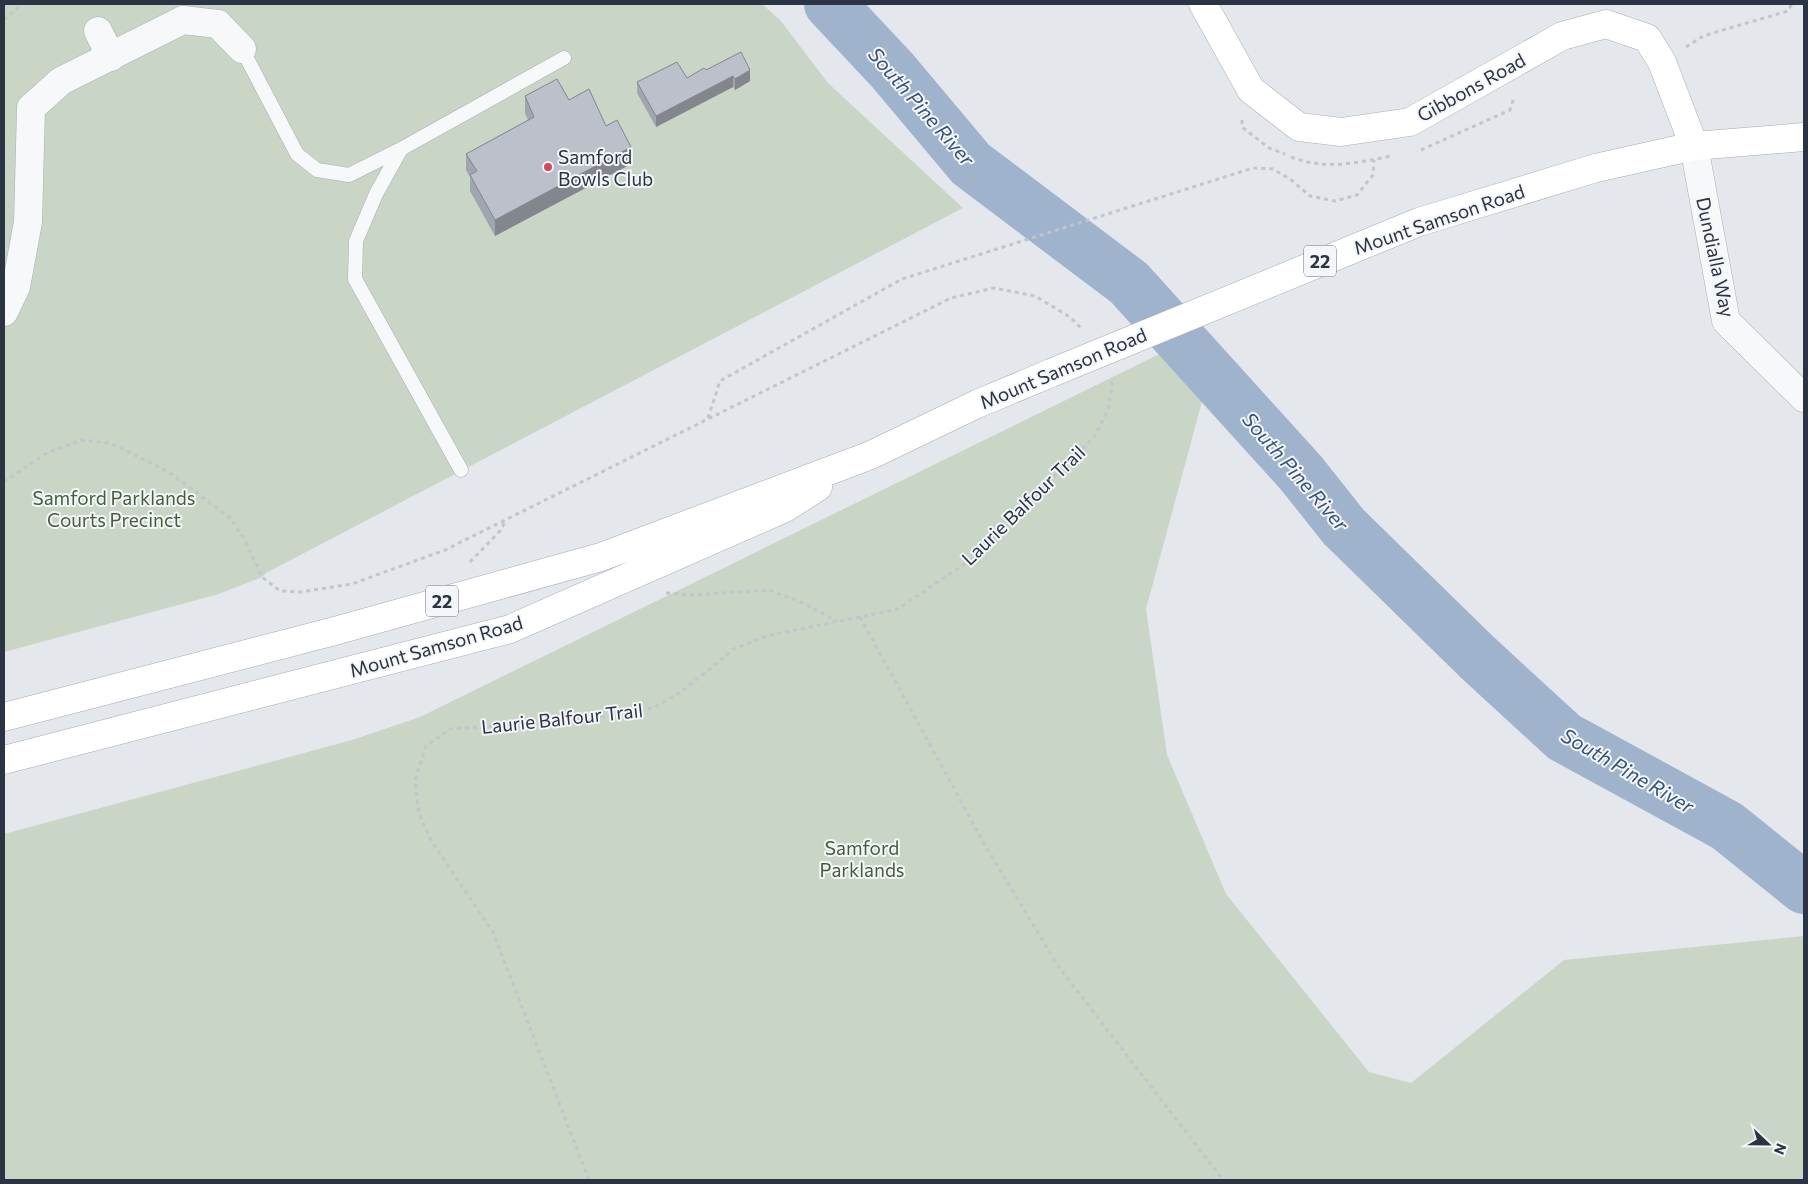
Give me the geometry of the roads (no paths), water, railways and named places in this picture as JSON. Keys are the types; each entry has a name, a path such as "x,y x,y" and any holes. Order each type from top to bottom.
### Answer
{"main road":[{"name":"Gibbons Road","path":"1204,4 1251,90 1299,127 1341,132 1410,122 1562,36 1606,24 1647,38 1662,62 1694,146"},
{"name":"Mount Samson Road","path":"4,717 331,632 601,557 871,455 977,404 1420,222 1596,168 1694,146 1804,137"},
{"name":"Mount Samson Road","path":"4,760 510,629 785,508 871,455"}],"street":[{"path":"4,312 16,287 28,222 31,108 61,81 183,20 218,24 242,49"},
{"path":"98,31 112,57"},
{"name":"Dundialla Way","path":"1694,146 1726,321 1804,398"}],"lane":[{"path":"242,49 297,154 317,170 349,175 401,150 564,58"},
{"path":"401,150 376,194 356,241 355,279 461,470"}],"waterway":[{"name":"South Pine River","path":"830,4 892,70 971,164 1129,283 1301,473 1344,527 1477,657 1564,737 1727,826 1804,888"}],"place":[{"name":"Samford Bowls Club","path":"548,167"}],"park label":[{"name":"Samford Parklands Courts Precinct","path":"114,508"},
{"name":"Samford Parklands","path":"862,858"}]}
